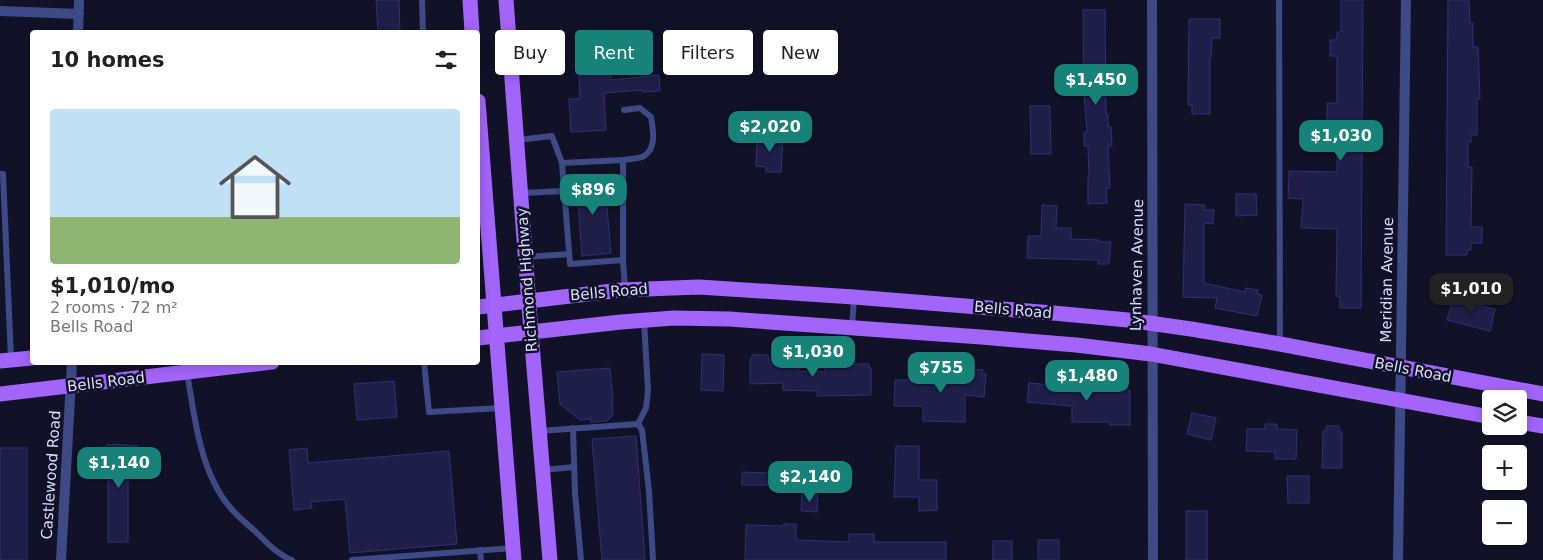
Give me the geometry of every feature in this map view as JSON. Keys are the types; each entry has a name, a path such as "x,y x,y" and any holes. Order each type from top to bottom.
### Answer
{"main road":[{"path":"470,0 472,30"},
{"name":"Richmond Highway","path":"506,0 550,560"},
{"path":"480,127 513,554"},
{"name":"Bells Road","path":"480,307 625,289 698,287 1043,312 1151,323 1280,344 1543,394"},
{"name":"Bells Road","path":"480,338 674,318 729,319 852,327 1067,344 1151,354 1482,415"},
{"path":"6,361 30,358"},
{"name":"Bells Road","path":"0,394 247,365"},
{"path":"1527,423 1543,426"}],"street":[{"path":"78,30 79,0"},
{"name":"Lynhaven Avenue","path":"1152,0 1153,233 1151,354 1153,560"},
{"name":"Meridian Avenue","path":"1398,560 1406,0"},
{"path":"0,11 78,14"},
{"name":"Castlewood Road","path":"61,560 72,365"}],"lane":[{"path":"422,0 423,30"},
{"path":"1279,0 1280,344"},
{"path":"562,163 623,160 643,156 652,146 653,129 651,118 640,108 624,110"},
{"path":"516,140 552,136 562,163 570,264 624,260"},
{"path":"623,160 625,289"},
{"path":"0,174 3,174 6,361"},
{"path":"520,193 564,191"},
{"path":"525,257 569,254"},
{"path":"852,327 854,297"},
{"path":"638,424 646,408 648,391 644,320"},
{"path":"424,365 429,412 501,408"},
{"path":"188,372 196,426 205,460 218,491 233,511 273,548 292,560"},
{"path":"539,431 638,424"},
{"path":"638,424 642,430 649,491 653,560"},
{"path":"573,428 581,560"},
{"path":"542,470 574,468"},
{"path":"352,560 480,550 513,554"},
{"path":"480,550 481,560"}],"building":[{"path":"376,0 399,0 400,30 378,30"},
{"path":"1341,0 1363,0 1361,308 1340,308 1340,297 1336,296 1337,229 1301,228 1303,199 1288,198 1289,171 1337,172 1337,127 1327,127 1327,103 1337,103 1337,56 1330,56 1330,40 1337,40 1337,32 1341,32"},
{"path":"1448,0 1469,0 1470,23 1473,23 1473,47 1478,47 1480,99 1477,99 1477,135 1471,135 1471,142 1468,142 1468,167 1472,167 1471,227 1482,227 1482,243 1471,243 1471,250 1467,250 1467,255 1446,255"},
{"path":"1083,10 1105,10 1106,114 1108,114 1108,127 1111,127 1112,146 1108,146 1110,188 1106,188 1107,203 1088,204 1088,146 1084,146 1084,132 1087,132 1084,94"},
{"path":"1189,19 1220,19 1220,38 1212,38 1210,114 1192,114 1192,105 1188,105"},
{"path":"579,75 611,75 611,80 659,75 660,91 642,92 642,90 604,93 606,130 571,132 569,99 580,99"},
{"path":"1030,106 1050,106 1051,154 1031,154"},
{"path":"766,135 783,136 781,172 766,172 766,167 756,166 757,139 766,139"},
{"path":"604,175 611,253 582,256 576,178"},
{"path":"1236,194 1256,194 1257,215 1236,216"},
{"path":"1185,204 1205,205 1204,210 1214,210 1213,224 1204,223 1204,283 1245,292 1246,288 1258,290 1257,294 1262,295 1257,316 1215,308 1217,298 1183,297"},
{"path":"1042,205 1057,206 1056,228 1071,228 1071,239 1111,242 1109,264 1098,264 1098,260 1027,258 1028,236 1041,236"},
{"path":"1453,299 1495,309 1490,331 1447,320"},
{"path":"702,354 724,355 723,391 701,390"},
{"path":"752,355 768,355 770,364 799,365 799,371 825,372 825,366 869,364 869,368 871,368 871,395 817,396 817,391 783,390 783,383 750,384 750,359 752,359"},
{"path":"610,368 613,415 607,421 591,422 591,419 580,420 560,404 557,372"},
{"path":"967,369 983,370 982,374 986,374 984,397 965,395 965,422 923,421 923,406 894,406 895,380 930,380 930,371 967,372"},
{"path":"394,381 397,417 357,420 354,384"},
{"path":"1029,383 1086,389 1115,389 1115,384 1127,384 1127,390 1130,390 1130,425 1110,425 1110,422 1072,422 1072,406 1027,402"},
{"path":"1192,413 1216,418 1211,440 1187,434"},
{"path":"1265,424 1277,424 1277,429 1297,430 1296,459 1275,459 1275,452 1246,451 1247,429 1265,429"},
{"path":"1326,426 1339,426 1339,432 1342,432 1342,468 1322,468 1323,431 1326,431"},
{"path":"636,436 645,560 602,560 592,439"},
{"path":"106,445 138,446 137,465 128,465 128,542 108,542 108,463 105,463"},
{"path":"896,446 919,446 919,480 937,480 937,510 919,511 919,497 894,497"},
{"path":"0,448 27,448 27,560 0,560"},
{"path":"307,448 308,463 449,451 457,544 350,553 345,499 311,502 312,508 294,510 289,450"},
{"path":"742,472 769,473 768,485 742,485"},
{"path":"1287,476 1309,476 1309,503 1288,503"},
{"path":"802,494 818,494 817,512 801,511"},
{"path":"1186,511 1207,511 1207,560 1186,560"},
{"path":"784,524 796,524 796,540 849,542 849,534 874,534 874,542 946,542 946,560 745,560 746,525 784,526"},
{"path":"1038,540 1059,540 1059,560 1038,560"},
{"path":"993,541 1012,541 1012,560 993,560"}]}
